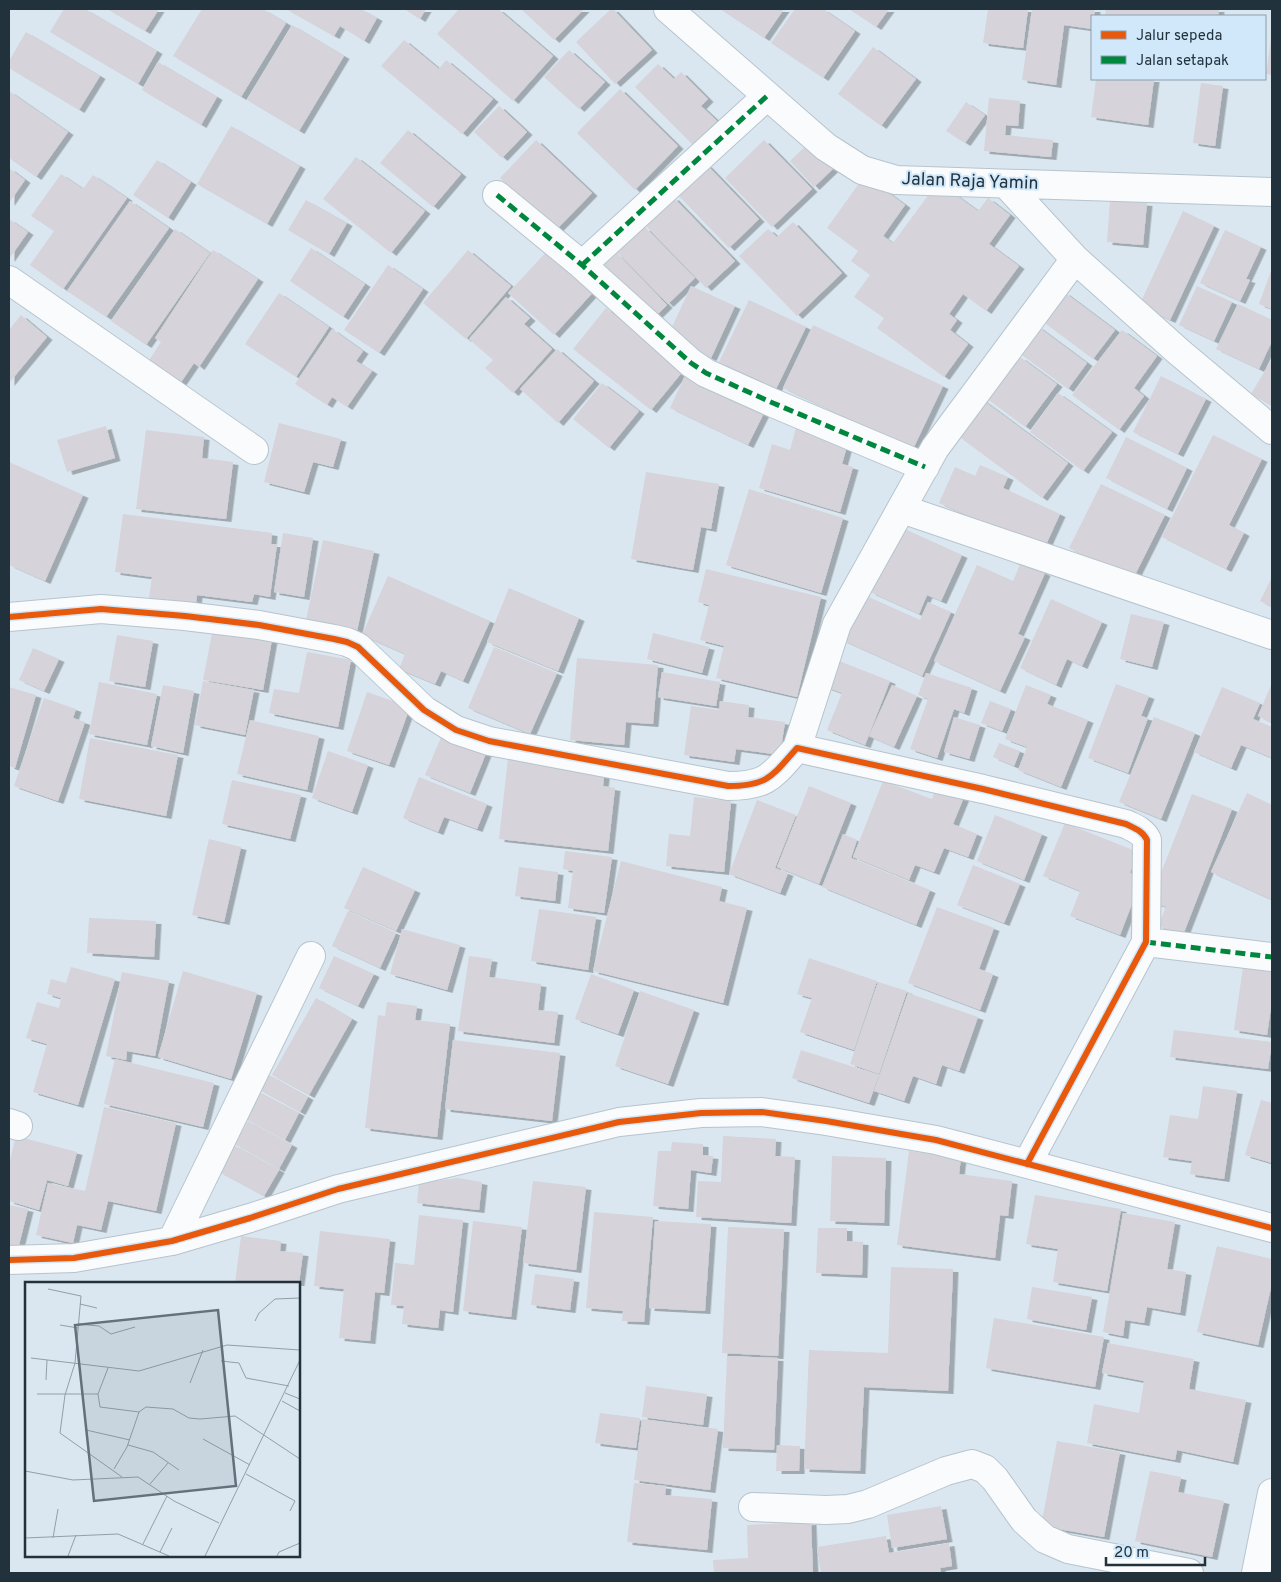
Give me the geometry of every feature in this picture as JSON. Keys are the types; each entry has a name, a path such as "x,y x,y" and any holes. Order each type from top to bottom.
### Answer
{"street":[{"name":"Jalan Raja Yamin","path":"668,9 826,147 862,170 896,180 1272,192"},
{"path":"582,265 767,96"},
{"path":"1006,184 1075,259 1179,352 1272,430"},
{"path":"497,195 582,265 691,363 706,373 925,466"},
{"path":"9,617 101,609 250,624 340,641 358,648 424,710 456,730 489,742 728,786 744,786 759,782 773,776 797,748 837,624 925,466 936,448 1075,259"},
{"path":"9,280 254,450"},
{"path":"902,509 1272,635"},
{"path":"797,748 993,791 1126,824 1139,831 1147,840 1146,942 1028,1164"},
{"path":"1146,942 1272,957"},
{"path":"172,1241 311,956"},
{"path":"9,1260 74,1258 172,1241 250,1218 338,1188 619,1122 701,1113 762,1112 936,1140 1272,1228"},
{"path":"753,1507 848,1509 868,1504 946,1470 972,1464 986,1469 1024,1520 1045,1539 1068,1549 1188,1573"},
{"path":"1256,1573 1267,1547 1272,1493"}],"building":[{"path":"64,9 85,9 157,51 138,84 50,32"},
{"path":"107,9 159,9 145,31"},
{"path":"202,9 263,9 286,23 241,97 173,56"},
{"path":"286,9 361,9 377,18 364,41 340,26 334,36"},
{"path":"404,9 426,9 420,19"},
{"path":"459,9 498,9 553,56 513,101 437,34"},
{"path":"521,9 584,9 554,40"},
{"path":"611,9 652,50 615,84 576,42"},
{"path":"720,9 784,9 764,38"},
{"path":"795,9 823,9 855,31 823,78 771,43"},
{"path":"849,9 889,9 876,27"},
{"path":"988,9 1028,9 1023,48 983,43"},
{"path":"1032,9 1095,9 1094,15 1091,15 1091,29 1064,25 1056,85 1022,80"},
{"path":"1106,9 1219,9 1218,15 1105,15"},
{"path":"292,25 344,56 299,131 247,100"},
{"path":"26,32 100,76 79,110 9,68 9,61"},
{"path":"1272,38 1272,75 1266,74"},
{"path":"404,40 439,69 446,60 493,99 462,134 381,66"},
{"path":"873,47 916,79 881,126 838,94"},
{"path":"569,50 605,82 579,109 544,77"},
{"path":"158,62 217,97 201,125 142,90"},
{"path":"658,64 674,79 681,72 708,99 701,106 717,121 693,145 635,87"},
{"path":"1096,80 1154,80 1148,125 1091,117"},
{"path":"1201,83 1223,86 1215,146 1193,143"},
{"path":"620,89 678,146 635,190 577,133"},
{"path":"9,91 68,132 36,177 9,158"},
{"path":"989,98 1020,101 1018,126 1006,125 1005,135 1053,140 1051,157 984,151"},
{"path":"966,102 985,115 965,143 946,131"},
{"path":"499,106 527,132 502,158 474,132"},
{"path":"231,126 300,166 267,224 197,184"},
{"path":"408,130 461,174 433,207 380,163"},
{"path":"536,140 592,193 556,230 500,178"},
{"path":"764,140 812,189 772,227 725,178"},
{"path":"812,140 837,165 814,187 790,161"},
{"path":"356,157 425,211 391,253 323,199"},
{"path":"157,160 191,182 168,218 133,195"},
{"path":"706,164 759,219 729,248 676,193"},
{"path":"9,168 25,180 9,203"},
{"path":"61,174 83,189 93,175 127,198 63,289 30,265 54,231 31,216"},
{"path":"865,175 905,205 883,236 893,243 938,182 978,211 988,198 1010,215 989,244 1019,266 986,311 963,294 949,314 957,320 950,330 968,344 944,377 877,328 884,318 854,297 870,275 851,261 858,251 827,228"},
{"path":"673,197 735,261 706,288 644,224"},
{"path":"306,200 347,223 329,254 288,230"},
{"path":"1110,200 1147,203 1143,245 1107,242"},
{"path":"130,201 169,228 106,317 67,291"},
{"path":"1183,211 1214,226 1170,320 1139,306"},
{"path":"9,219 28,232 9,259"},
{"path":"793,222 842,273 797,316 739,256 768,229 777,237"},
{"path":"645,227 695,278 668,304 617,252"},
{"path":"175,229 210,253 146,345 111,321"},
{"path":"1225,230 1261,247 1246,279 1250,280 1240,301 1200,283"},
{"path":"551,247 596,289 554,335 508,293"},
{"path":"311,248 365,284 343,317 290,281"},
{"path":"213,250 258,279 199,367 194,363 177,388 144,368 161,342 155,338"},
{"path":"468,250 511,286 466,339 423,303"},
{"path":"617,253 667,305 650,322 599,270"},
{"path":"388,265 423,289 379,353 344,330"},
{"path":"1272,268 1272,309 1259,304"},
{"path":"691,286 735,306 711,358 667,338"},
{"path":"1197,286 1232,302 1214,341 1179,325"},
{"path":"1064,292 1115,330 1093,359 1042,321"},
{"path":"279,293 329,327 296,377 245,344"},
{"path":"506,297 530,318 524,324 552,349 513,393 485,368 493,360 469,339"},
{"path":"749,300 806,327 776,389 719,362"},
{"path":"1238,304 1272,320 1272,341 1259,369 1216,349"},
{"path":"606,308 684,370 651,410 573,349"},
{"path":"21,315 47,337 9,383 9,330"},
{"path":"813,325 943,386 913,449 783,388"},
{"path":"1037,326 1087,363 1068,389 1018,352"},
{"path":"332,329 363,351 356,361 372,371 347,407 332,397 327,405 295,384"},
{"path":"1122,330 1157,356 1134,388 1144,396 1119,430 1072,395"},
{"path":"557,349 594,381 558,423 520,389"},
{"path":"1020,357 1057,384 1025,427 978,392 999,364 1010,372"},
{"path":"1272,359 1272,406 1251,394"},
{"path":"688,369 767,407 748,445 670,408"},
{"path":"1161,376 1206,399 1178,454 1133,432"},
{"path":"602,383 639,411 609,448 573,419"},
{"path":"1058,393 1112,432 1083,471 1030,432"},
{"path":"980,398 1068,463 1042,498 954,433"},
{"path":"279,423 341,439 333,467 313,462 304,492 264,482"},
{"path":"797,424 849,439 842,464 853,467 840,512 759,488 772,444 790,450"},
{"path":"106,426 115,458 67,472 57,440"},
{"path":"146,430 204,437 202,458 233,462 226,519 136,509"},
{"path":"1213,435 1262,459 1229,525 1244,533 1226,569 1162,537"},
{"path":"1126,437 1187,468 1167,509 1106,478"},
{"path":"9,462 83,495 45,581 9,565"},
{"path":"980,465 1008,477 1003,488 1060,514 1044,549 939,503 955,467 975,476"},
{"path":"646,472 719,484 711,529 701,527 693,570 631,559"},
{"path":"1101,484 1165,515 1133,579 1069,548"},
{"path":"749,489 843,518 821,593 726,565"},
{"path":"123,514 272,533 271,544 277,544 270,597 254,594 252,602 197,595 195,612 148,605 152,577 115,572"},
{"path":"900,527 962,555 941,601 927,595 919,614 870,592"},
{"path":"283,533 313,538 304,597 274,592"},
{"path":"323,540 374,551 357,631 306,620"},
{"path":"1021,562 1045,573 1018,634 1025,637 1000,691 934,661 977,565 1013,581"},
{"path":"706,569 821,597 797,697 716,678 724,646 700,640 709,605 698,602"},
{"path":"388,576 490,621 463,681 441,671 435,684 399,669 405,654 362,635"},
{"path":"1272,577 1272,607 1260,601"},
{"path":"509,588 579,618 558,671 487,642"},
{"path":"862,594 920,620 928,602 951,612 922,676 842,640"},
{"path":"1051,599 1102,622 1082,666 1067,659 1056,685 1020,668"},
{"path":"1131,614 1164,622 1152,667 1120,659"},
{"path":"214,623 273,634 263,690 203,680"},
{"path":"653,633 709,647 702,673 647,659"},
{"path":"117,635 153,641 145,687 109,681"},
{"path":"494,647 557,673 530,734 468,708"},
{"path":"33,648 59,659 44,691 19,680"},
{"path":"307,652 351,660 338,727 269,713 274,689 299,693"},
{"path":"577,658 658,665 653,724 626,722 624,745 570,740"},
{"path":"834,659 890,681 865,745 827,730 842,693 823,686"},
{"path":"662,672 720,682 716,706 658,697"},
{"path":"926,673 972,688 964,713 954,709 937,758 910,749 928,699 918,695"},
{"path":"203,681 254,690 245,735 195,725"},
{"path":"99,682 157,694 147,745 89,734"},
{"path":"1272,683 1272,723 1258,716"},
{"path":"1116,684 1149,696 1141,716 1148,718 1128,773 1088,758"},
{"path":"163,685 194,691 183,753 151,746"},
{"path":"892,685 917,696 894,747 869,736"},
{"path":"1026,685 1051,695 1047,704 1088,720 1061,787 1018,770 1027,747 1005,739"},
{"path":"9,687 36,695 15,768 9,766"},
{"path":"1222,687 1260,703 1253,719 1272,727 1272,758 1241,745 1231,768 1194,752"},
{"path":"367,692 410,707 389,765 347,751"},
{"path":"44,698 76,709 73,718 85,722 58,801 14,786"},
{"path":"720,701 749,705 748,717 785,722 780,755 736,749 734,762 684,755 691,706 719,710"},
{"path":"990,701 1011,709 1002,731 981,723"},
{"path":"954,717 980,725 969,759 944,752"},
{"path":"1154,717 1195,733 1161,819 1119,802"},
{"path":"250,720 319,736 307,790 237,774"},
{"path":"445,728 489,746 470,793 425,775"},
{"path":"90,738 178,755 166,816 79,799"},
{"path":"999,743 1020,751 1014,766 993,757"},
{"path":"328,751 368,765 352,812 312,798"},
{"path":"508,758 605,769 603,786 615,788 608,851 499,839"},
{"path":"419,777 487,804 477,829 444,817 438,832 403,818"},
{"path":"232,780 301,795 290,839 222,824"},
{"path":"883,781 932,799 937,786 964,797 953,824 977,834 968,857 944,848 934,872 915,865 909,880 853,857"},
{"path":"809,786 851,803 819,884 777,867"},
{"path":"1247,793 1272,805 1272,900 1211,872"},
{"path":"1192,794 1232,809 1183,935 1158,926 1166,907 1150,901"},
{"path":"694,797 731,801 724,872 666,866 669,834 690,836"},
{"path":"757,800 796,815 775,868 788,873 780,893 729,874"},
{"path":"995,815 1042,834 1024,880 977,861"},
{"path":"1065,823 1138,852 1130,873 1142,878 1120,935 1070,916 1080,891 1043,876"},
{"path":"843,834 857,840 851,858 930,890 916,925 822,887"},
{"path":"209,839 241,847 224,922 192,915"},
{"path":"565,851 612,857 604,913 568,908 573,871 563,869"},
{"path":"621,861 722,887 719,901 747,908 723,1003 593,971"},
{"path":"973,865 1020,884 1004,923 957,905"},
{"path":"363,867 415,890 396,931 344,908"},
{"path":"519,867 558,872 555,901 515,896"},
{"path":"937,907 994,928 979,969 993,974 980,1010 908,983"},
{"path":"539,909 596,917 588,970 531,961"},
{"path":"348,911 396,933 380,968 332,946"},
{"path":"89,918 156,921 154,957 87,953"},
{"path":"402,929 460,945 447,990 390,974"},
{"path":"334,956 374,974 358,1006 319,988"},
{"path":"469,956 492,959 489,977 541,984 538,1010 558,1012 554,1043 458,1031"},
{"path":"809,958 877,981 854,1050 800,1032 812,998 797,994"},
{"path":"71,967 115,979 78,1105 33,1092 47,1044 26,1038 37,1002 59,1008 61,998 47,994 51,979 66,983"},
{"path":"1243,967 1272,971 1272,1000 1267,1035 1234,1030"},
{"path":"183,971 257,993 231,1079 158,1057"},
{"path":"122,972 169,981 155,1056 127,1051 126,1060 106,1056"},
{"path":"591,974 634,990 618,1034 575,1019"},
{"path":"878,982 907,991 879,1074 850,1064"},
{"path":"640,991 694,1010 668,1084 615,1066"},
{"path":"908,993 978,1017 959,1071 942,1065 936,1084 913,1076 904,1101 874,1091"},
{"path":"316,998 352,1019 309,1095 272,1075"},
{"path":"387,1002 417,1006 415,1020 450,1024 437,1137 365,1128 378,1015 385,1016"},
{"path":"1174,1030 1272,1042 1268,1069 1170,1057"},
{"path":"453,1040 560,1053 552,1121 445,1109"},
{"path":"801,1050 879,1075 869,1103 792,1078"},
{"path":"115,1059 214,1083 203,1127 104,1104"},
{"path":"267,1074 308,1097 300,1112 258,1089"},
{"path":"1203,1086 1237,1091 1224,1179 1190,1174 1192,1161 1163,1157 1170,1115 1198,1119"},
{"path":"257,1091 299,1113 285,1140 243,1117"},
{"path":"1261,1100 1272,1103 1272,1163 1245,1155"},
{"path":"104,1107 176,1123 156,1211 108,1201 101,1230 77,1225 73,1243 36,1235 48,1183 85,1191"},
{"path":"248,1121 292,1145 279,1169 235,1144"},
{"path":"16,1136 77,1152 68,1186 47,1180 39,1210 9,1201 9,1164"},
{"path":"723,1136 776,1139 775,1156 795,1157 791,1223 696,1217 698,1181 721,1182"},
{"path":"672,1142 703,1144 703,1155 713,1156 711,1173 691,1170 688,1209 653,1206 658,1151 671,1151"},
{"path":"234,1145 279,1170 264,1196 219,1172"},
{"path":"909,1151 961,1158 959,1174 1012,1181 1008,1216 1000,1215 995,1258 897,1245"},
{"path":"832,1156 886,1158 884,1223 830,1221"},
{"path":"458,1178 482,1182 479,1210 417,1203 419,1183"},
{"path":"533,1181 586,1187 576,1270 523,1263"},
{"path":"1035,1195 1121,1209 1107,1291 1053,1282 1058,1249 1026,1244"},
{"path":"9,1205 28,1209 18,1249 9,1246"},
{"path":"594,1212 653,1217 644,1322 622,1321 623,1311 586,1308"},
{"path":"1123,1213 1175,1222 1167,1269 1186,1272 1180,1313 1147,1307 1144,1323 1125,1320 1123,1336 1103,1332"},
{"path":"419,1215 463,1220 453,1312 440,1310 438,1328 402,1324 404,1306 391,1305 395,1263 414,1265"},
{"path":"473,1221 522,1227 511,1317 463,1311"},
{"path":"655,1221 711,1224 705,1311 649,1308"},
{"path":"728,1227 784,1229 778,1356 722,1353"},
{"path":"818,1228 847,1228 847,1241 863,1242 862,1275 816,1273"},
{"path":"320,1231 390,1239 384,1293 375,1292 370,1341 339,1338 344,1289 314,1286"},
{"path":"241,1236 281,1241 280,1251 303,1253 299,1282 235,1282"},
{"path":"1217,1246 1272,1259 1272,1283 1258,1345 1197,1332"},
{"path":"891,1267 953,1269 948,1391 864,1387 860,1471 804,1469 809,1350 888,1353"},
{"path":"535,1274 574,1279 570,1310 531,1305"},
{"path":"1032,1287 1092,1297 1086,1330 1027,1319"},
{"path":"994,1318 1104,1337 1095,1387 986,1368"},
{"path":"1108,1343 1194,1359 1189,1389 1246,1400 1233,1462 1177,1450 1175,1460 1087,1443 1094,1404 1139,1413 1144,1381 1102,1373"},
{"path":"727,1356 778,1358 774,1450 723,1448"},
{"path":"646,1386 707,1394 703,1425 642,1417"},
{"path":"600,1413 640,1418 636,1448 595,1443"},
{"path":"642,1419 718,1429 710,1490 634,1480"},
{"path":"1057,1441 1120,1452 1104,1537 1041,1526"},
{"path":"777,1445 800,1446 799,1471 776,1471"},
{"path":"1150,1471 1181,1477 1178,1492 1224,1501 1212,1557 1135,1541"},
{"path":"634,1483 666,1486 665,1495 712,1499 707,1550 627,1542"},
{"path":"941,1506 947,1539 892,1548 887,1515"},
{"path":"811,1522 813,1573 714,1573 713,1560 748,1558 747,1525"},
{"path":"886,1536 889,1553 949,1543 952,1566 940,1568 941,1573 821,1573 817,1547"}],"marked path":[{"path":"582,265 767,96"},
{"path":"497,195 582,265 691,363 706,373 925,467"},
{"path":"1146,942 1272,957"}],"cycle path":[{"path":"9,617 101,609 259,625 334,639 358,647 424,710 456,730 489,741 728,786 741,786 761,781 775,772 797,748 983,789 1126,824 1135,828 1147,840 1146,942 1027,1164"},
{"path":"9,1260 74,1258 172,1241 338,1189 619,1122 701,1113 762,1112 936,1140 1272,1228"}]}
